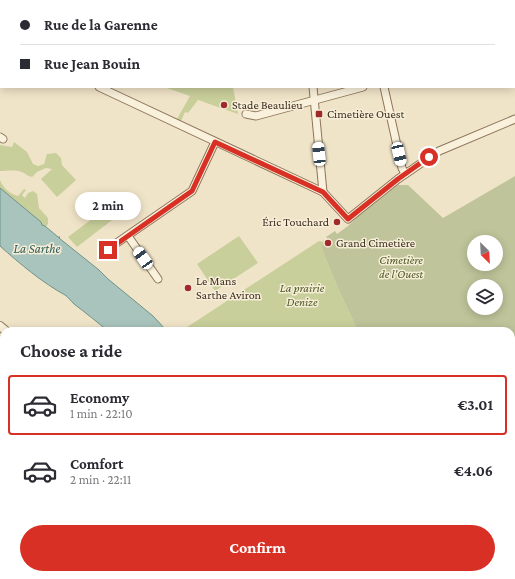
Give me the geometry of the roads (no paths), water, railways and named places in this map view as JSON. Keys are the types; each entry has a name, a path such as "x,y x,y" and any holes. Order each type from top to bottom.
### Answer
{"street":[{"path":"101,88 323,192 346,217 439,151 515,119"},
{"path":"313,88 323,192"},
{"path":"246,114 256,116 359,88"},
{"path":"384,88 402,168 405,174"},
{"path":"108,250 192,191 215,142"},
{"path":"128,236 158,279"},
{"path":"0,519 0,525"}],"water":[{"name":"La Sarthe","path":"0,188 41,222 42,225 60,237 59,238 99,270 153,316 163,327 103,327 66,296 40,279 0,246"}],"place":[{"name":"Stade Beaulieu","path":"224,105"},
{"name":"Cimetière Ouest","path":"319,114"},
{"name":"Éric Touchard","path":"337,222"},
{"name":"Grand Cimetière","path":"328,243"},
{"name":"Le Mans Sarthe Aviron","path":"188,288"}],"park label":[{"name":"Cimetière de l'Ouest","path":"401,267"},
{"name":"La prairie Denize","path":"302,295"}]}
